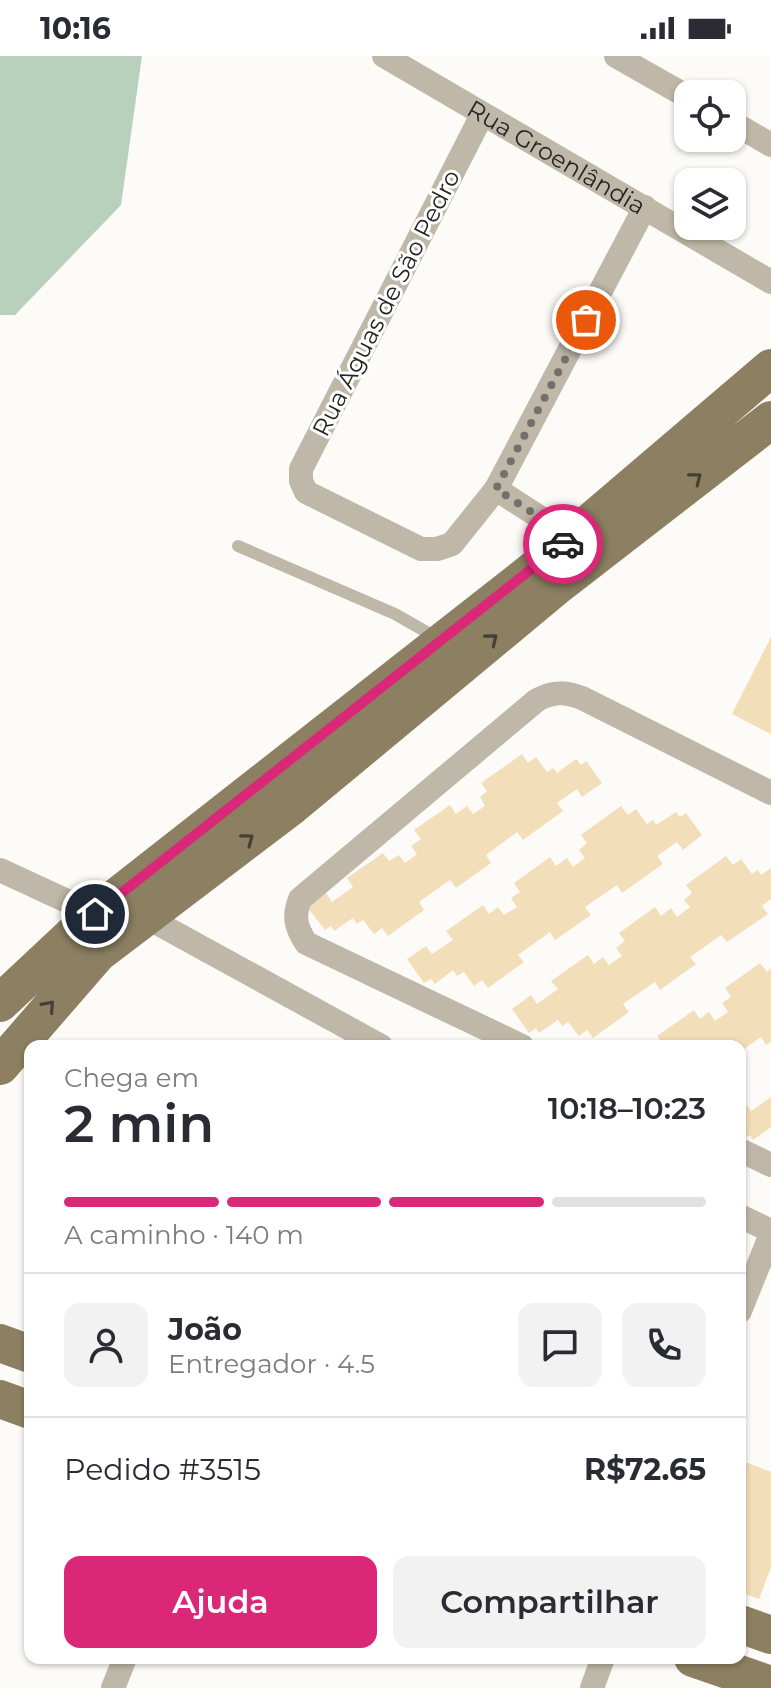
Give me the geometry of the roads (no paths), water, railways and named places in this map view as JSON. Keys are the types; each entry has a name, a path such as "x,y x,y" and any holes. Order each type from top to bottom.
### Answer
{"main road":[{"path":"0,1066 98,953 293,805 570,537 771,368"},
{"path":"0,1003 95,914 771,420"},
{"path":"0,1343 24,1352"},
{"path":"0,1399 24,1408"},
{"path":"746,1626 771,1635"},
{"path":"710,1664 771,1685"}],"street":[{"name":"Rua Groenlândia","path":"384,56 771,282"},
{"path":"616,56 674,89"},
{"name":"Rua Águas de São Pedro","path":"482,115 301,469 301,481 306,492 421,549 437,549 452,544 496,489"},
{"path":"746,130 771,145"},
{"path":"570,537 496,489 645,207"},
{"path":"509,1040 306,943 297,929 294,913 300,899 537,700 550,693 565,692 582,698 771,793"},
{"path":"0,870 95,914"},
{"path":"146,917 363,1040"},
{"path":"746,1153 771,1165"},
{"path":"746,1219 771,1233 746,1296"},
{"path":"113,1688 123,1664"},
{"path":"592,1688 601,1664"}],"lane":[{"path":"238,546 395,614 450,653"}]}
